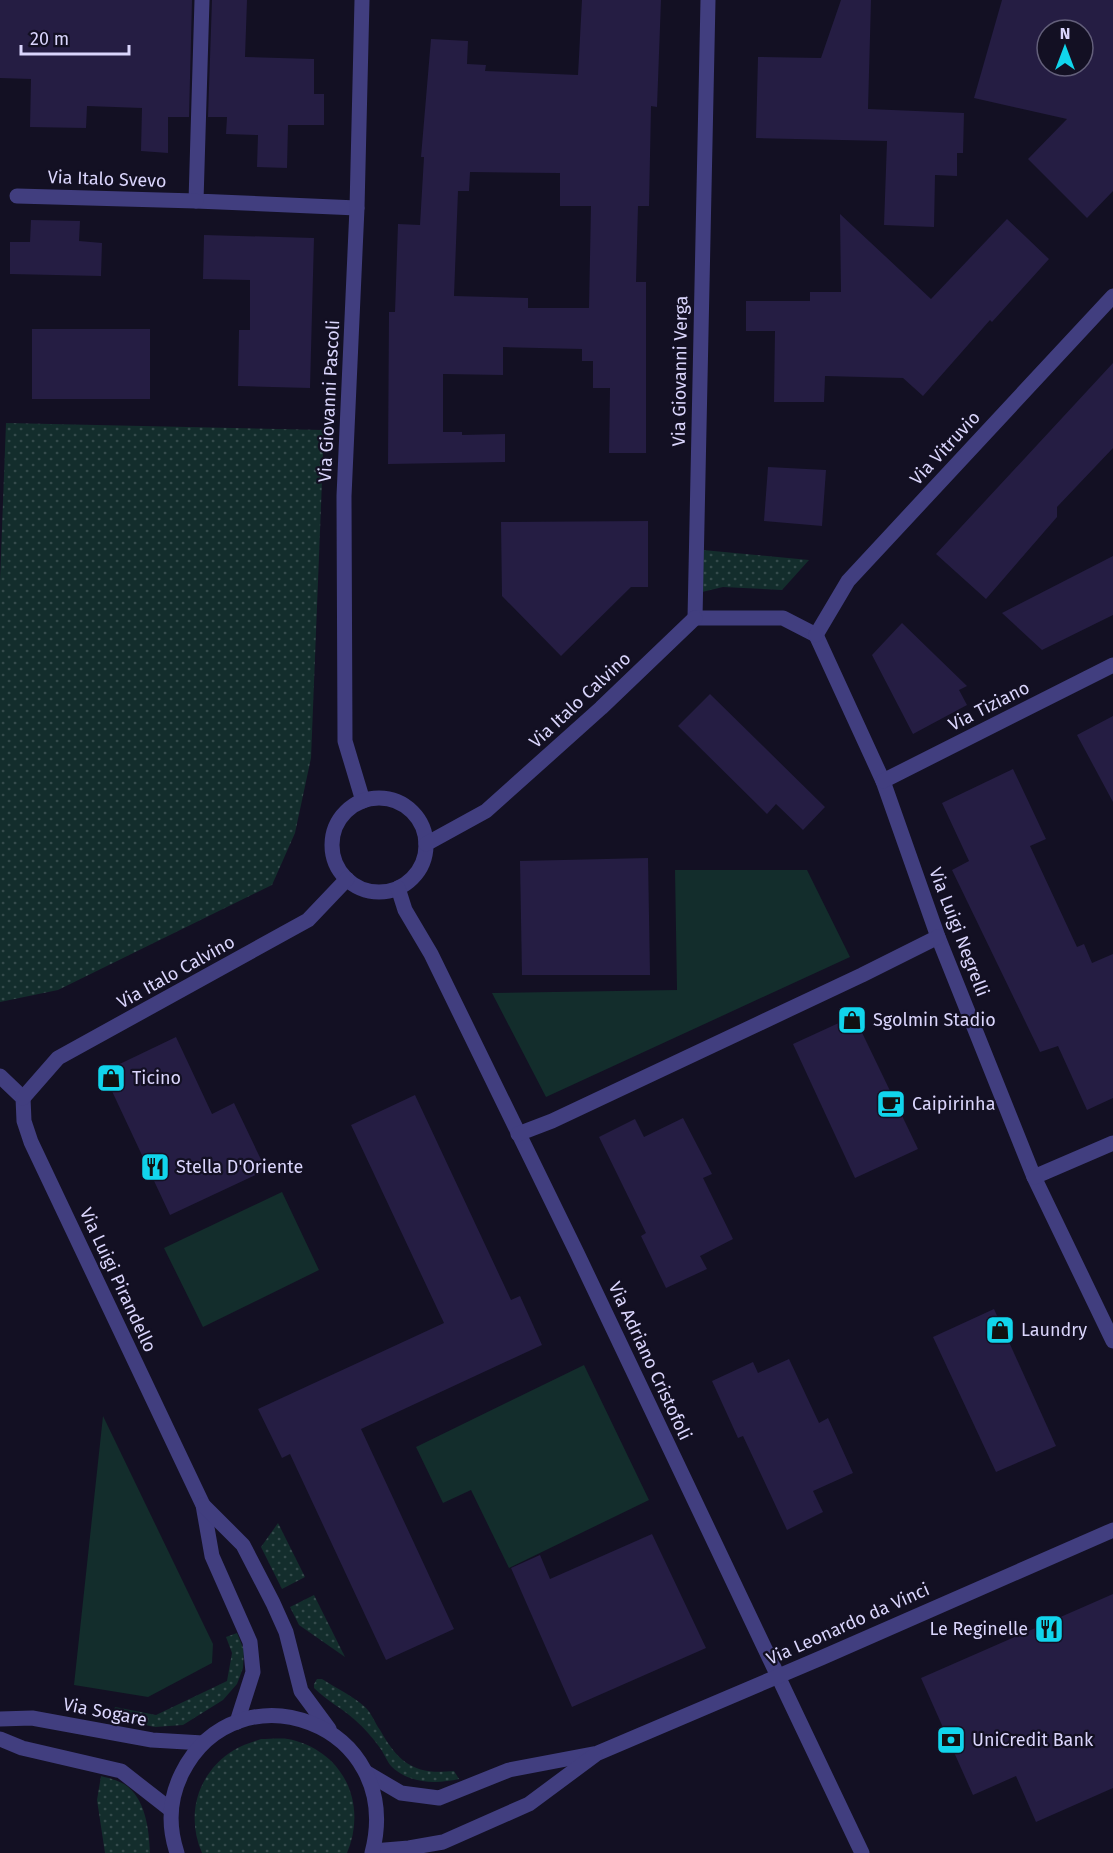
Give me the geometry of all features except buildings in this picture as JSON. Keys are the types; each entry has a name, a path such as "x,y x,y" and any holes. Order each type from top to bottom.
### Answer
{"street":[{"path":"196,201 202,0"},
{"name":"Via Giovanni Pascoli","path":"362,0 357,208 344,496 345,741 363,801"},
{"name":"Via Giovanni Verga","path":"695,618 708,0"},
{"name":"Via Italo Svevo","path":"17,195 357,208"},
{"name":"Via Vitruvio","path":"816,635 848,581 1113,296"},
{"path":"695,618 783,618 816,635"},
{"name":"Via Italo Calvino","path":"426,844 486,811 602,708 695,618"},
{"name":"Via Luigi Negrelli","path":"816,635 883,781 938,937 1034,1177 1113,1341"},
{"name":"Via Tiziano","path":"883,781 1113,664"},
{"path":"375,799 387,799 410,810 421,826 426,844 419,870 410,880 398,888 377,892 366,890 347,879 339,870 332,848 337,824 343,815 352,806 375,799"},
{"name":"Via Italo Calvino","path":"23,1098 58,1058 308,920 347,879"},
{"name":"Via Adriano Cristofoli","path":"398,888 405,910 431,954 862,1853"},
{"path":"518,1134 552,1121 627,1086 938,937"},
{"path":"0,1076 23,1098"},
{"name":"Via Luigi Pirandello","path":"23,1098 24,1121 32,1142 202,1505 212,1556 250,1642 253,1672 237,1722"},
{"path":"1034,1177 1113,1143"},
{"name":"Via Luigi Pirandello","path":"202,1505 243,1545 286,1632 301,1691 332,1734"},
{"name":"Via Leonardo da Vinci","path":"367,1773 400,1794 439,1798 509,1770 598,1753 1113,1530"},
{"path":"177,1853 172,1837 171,1810 176,1785 183,1770 203,1743 219,1731 237,1722 261,1716 286,1716 310,1722 332,1734 353,1751 367,1773 378,1811 373,1852"},
{"name":"Via Sogare","path":"0,1719 32,1718 152,1740 203,1743"},
{"path":"0,1739 22,1748 121,1771 171,1810"},
{"name":"Via Leonardo da Vinci","path":"373,1852 409,1848 439,1848 529,1804 598,1753"}],"green space":[{"path":"6,423 324,430 311,758 295,833 272,885 58,990 0,1002 0,581"},
{"path":"703,550 809,560 782,590 723,587 702,592"},
{"path":"675,870 807,870 850,957 546,1097 492,993 677,990"},
{"path":"282,1192 319,1270 203,1327 164,1248"},
{"path":"584,1365 649,1500 509,1568 471,1490 443,1503 416,1447"},
{"path":"103,1416 213,1644 212,1663 148,1697 74,1685"},
{"path":"278,1523 305,1577 282,1589 261,1547"},
{"path":"314,1595 345,1657 299,1625 290,1607"},
{"path":"237,1633 244,1650 243,1668 237,1684 223,1700 183,1725 155,1727 112,1718 115,1707 156,1715 227,1681 232,1653 226,1637"},
{"path":"317,1679 322,1679 365,1707 387,1742 401,1759 418,1769 454,1771 459,1779 442,1782 424,1781 399,1773 390,1765 362,1726 314,1688"},
{"path":"261,1739 288,1739 307,1745 323,1754 336,1767 346,1781 352,1798 353,1834 347,1853 202,1853 197,1838 195,1809 204,1782 211,1770 222,1759 237,1748"},
{"path":"101,1776 124,1784 137,1797 145,1815 150,1853 105,1853 97,1800"}],"place":[{"name":"Sgolmin Stadio","path":"852,1020"},
{"name":"Ticino","path":"111,1078"},
{"name":"Caipirinha","path":"891,1104"},
{"name":"Stella D'Oriente","path":"155,1167"},
{"name":"Laundry","path":"1000,1330"},
{"name":"Le Reginelle","path":"1049,1629"},
{"name":"UniCredit Bank","path":"951,1740"}]}
